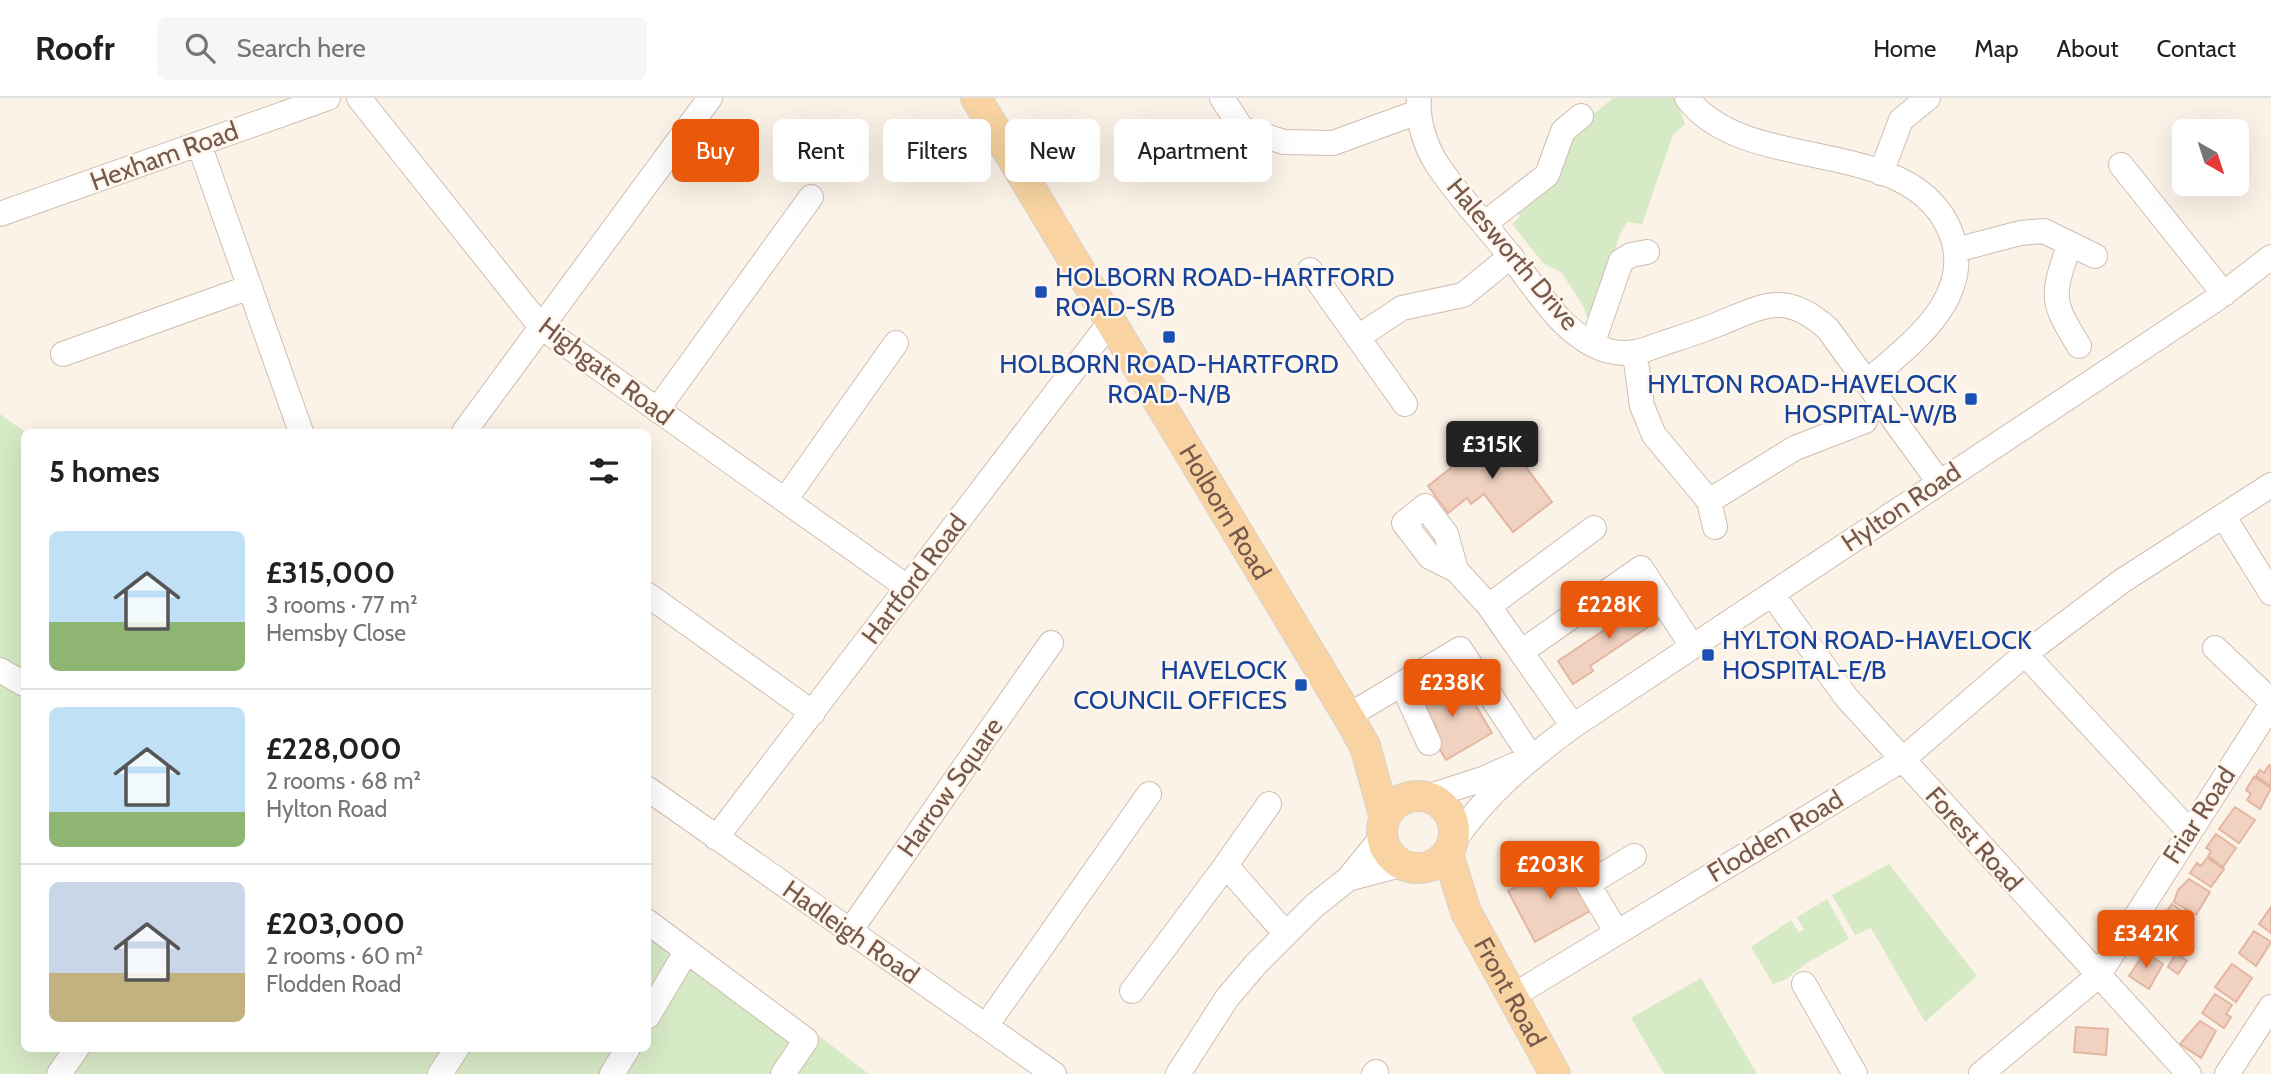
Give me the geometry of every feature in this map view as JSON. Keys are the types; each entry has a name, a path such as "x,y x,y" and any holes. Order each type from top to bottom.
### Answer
{"main road":[{"name":"Holborn Road","path":"976,98 1365,746 1384,828"},
{"name":"Holborn Road","path":"1365,746 1421,797"},
{"path":"1421,797 1440,803 1449,813 1454,827 1451,847 1435,864 1410,867 1385,848 1384,828 1392,807 1421,797"},
{"name":"Front Road","path":"1451,847 1466,912 1555,1074"},
{"name":"Front Road","path":"1410,867 1466,912"}],"street":[{"name":"Hexham Road","path":"0,214 327,98"},
{"name":"Highgate Road","path":"359,98 541,327 908,587"},
{"path":"466,429 710,98"},
{"path":"1222,98 1236,119"},
{"path":"1687,98 1714,123 1741,135 1881,173 1919,189 1931,199 1949,226 1956,250 1953,280 1942,306 1928,328 1868,381"},
{"path":"1881,173 1901,120 1928,98"},
{"path":"1272,138 1284,142 1333,143 1418,105"},
{"name":"Halesworth Drive","path":"1418,105 1436,163 1553,311 1592,342 1608,351 1635,354"},
{"path":"1484,224 1547,176 1563,131 1581,117"},
{"path":"199,144 300,429"},
{"path":"2121,165 2224,294"},
{"path":"657,410 811,197"},
{"path":"1956,250 2020,233 2044,231 2095,256"},
{"path":"2068,245 2054,292 2059,313 2079,346"},
{"path":"1592,342 1621,261 1631,255 1647,252"},
{"path":"1358,337 1402,308 1463,295 1511,256"},
{"name":"Hylton Road","path":"1451,847 1476,809 1531,757 1573,726 1938,481 2224,294 2271,257"},
{"path":"1310,270 1405,404"},
{"path":"63,354 250,287"},
{"path":"1715,527 1709,501 1654,435 1642,407 1635,354 1717,325 1752,308 1775,304 1795,306 1811,314 1828,329 1938,481"},
{"name":"Hartford Road","path":"716,838 1111,321"},
{"path":"785,500 896,343"},
{"path":"1709,501 1776,459 1865,421"},
{"name":"Flodden Road","path":"1511,997 1902,760 2025,654 2123,581 2271,485"},
{"path":"2224,517 2271,593"},
{"path":"1489,606 1594,528"},
{"path":"1521,652 1641,568 1692,646"},
{"path":"1456,570 1489,606 1573,726"},
{"name":"Forest Road","path":"1772,594 1846,697 2189,1074"},
{"path":"651,597 813,713"},
{"name":"Harrow Square","path":"850,931 1051,643"},
{"path":"2215,648 2271,703"},
{"path":"1348,716 1460,649 1531,757"},
{"path":"2025,654 2189,831"},
{"path":"0,670 21,682"},
{"path":"1402,684 1429,743"},
{"name":"Friar Road","path":"1982,1074 2098,976 2271,703"},
{"name":"Hylton Road","path":"1421,797 1482,779 1531,757"},
{"name":"Hadleigh Road","path":"651,791 1054,1074"},
{"path":"986,1027 1149,793"},
{"path":"1132,991 1269,804"},
{"path":"1178,1074 1227,998 1284,933 1348,880 1384,828"},
{"path":"1616,931 1588,884 1634,856"},
{"path":"1348,880 1410,867"},
{"path":"1221,872 1230,870 1284,933"},
{"path":"651,924 806,1040 783,1074"},
{"path":"651,1011 687,953"},
{"path":"1804,984 1855,1074"},
{"path":"2227,1074 2271,1006"},
{"path":"60,1074 74,1052"},
{"path":"440,1074 454,1052"},
{"path":"612,1074 626,1052"}],"green space":[{"path":"1613,98 1675,98 1685,124 1673,135 1642,224 1627,222 1620,234 1593,318 1586,316 1584,307 1561,272 1544,264 1512,224 1520,216 1513,208 1575,129"},
{"path":"0,414 21,429 21,1052 651,1052 651,908 869,1074 0,1074"},
{"path":"1889,864 1977,976 1925,1022 1871,928 1855,935 1832,895"},
{"path":"1827,899 1849,939 1807,963 1785,980 1773,984 1751,947 1791,920 1799,932 1804,930 1797,917"},
{"path":"1701,978 1757,1074 1664,1074 1631,1018"}],"building":[{"path":"1496,427 1552,502 1513,532 1484,494 1471,504 1467,498 1448,513 1428,486 1451,468 1448,464"},
{"path":"1651,599 1663,617 1590,666 1593,671 1573,684 1558,661"},
{"path":"1431,676 1445,701 1466,689 1492,733 1446,760 1429,731 1436,727 1412,687"},
{"path":"2269,765 2271,786 2256,776 2260,770 2264,773"},
{"path":"2254,777 2271,788 2260,809 2247,800 2251,794 2246,790"},
{"path":"2235,807 2255,820 2239,843 2219,829"},
{"path":"2216,834 2236,848 2223,867 2208,856 2211,851 2206,848"},
{"path":"2207,858 2224,869 2211,887 2190,873 2197,863 2201,866"},
{"path":"1563,861 1592,910 1535,942 1508,891"},
{"path":"2189,879 2210,892 2196,915 2174,902 2178,890"},
{"path":"2172,904 2194,920 2182,937 2166,926 2171,920 2164,915"},
{"path":"2271,907 2271,933 2259,924"},
{"path":"2163,926 2182,939 2171,955 2150,940"},
{"path":"2254,931 2271,942 2256,966 2239,953"},
{"path":"2145,952 2163,964 2149,989 2129,976"},
{"path":"2176,953 2187,961 2178,974 2168,967"},
{"path":"2232,964 2252,978 2236,1002 2215,987"},
{"path":"2215,994 2232,1005 2226,1014 2231,1017 2224,1028 2202,1013"},
{"path":"2200,1021 2216,1031 2201,1058 2180,1044"},
{"path":"2076,1027 2108,1029 2106,1055 2074,1052"}],"place":[{"name":"HOLBORN ROAD-HARTFORD ROAD-S/B","path":"1041,292"},
{"name":"HOLBORN ROAD-HARTFORD ROAD-N/B","path":"1169,337"},
{"name":"HYLTON ROAD-HAVELOCK HOSPITAL-W/B","path":"1971,399"},
{"name":"HYLTON ROAD-HAVELOCK HOSPITAL-E/B","path":"1708,655"},
{"name":"HAVELOCK COUNCIL OFFICES","path":"1301,685"}]}
